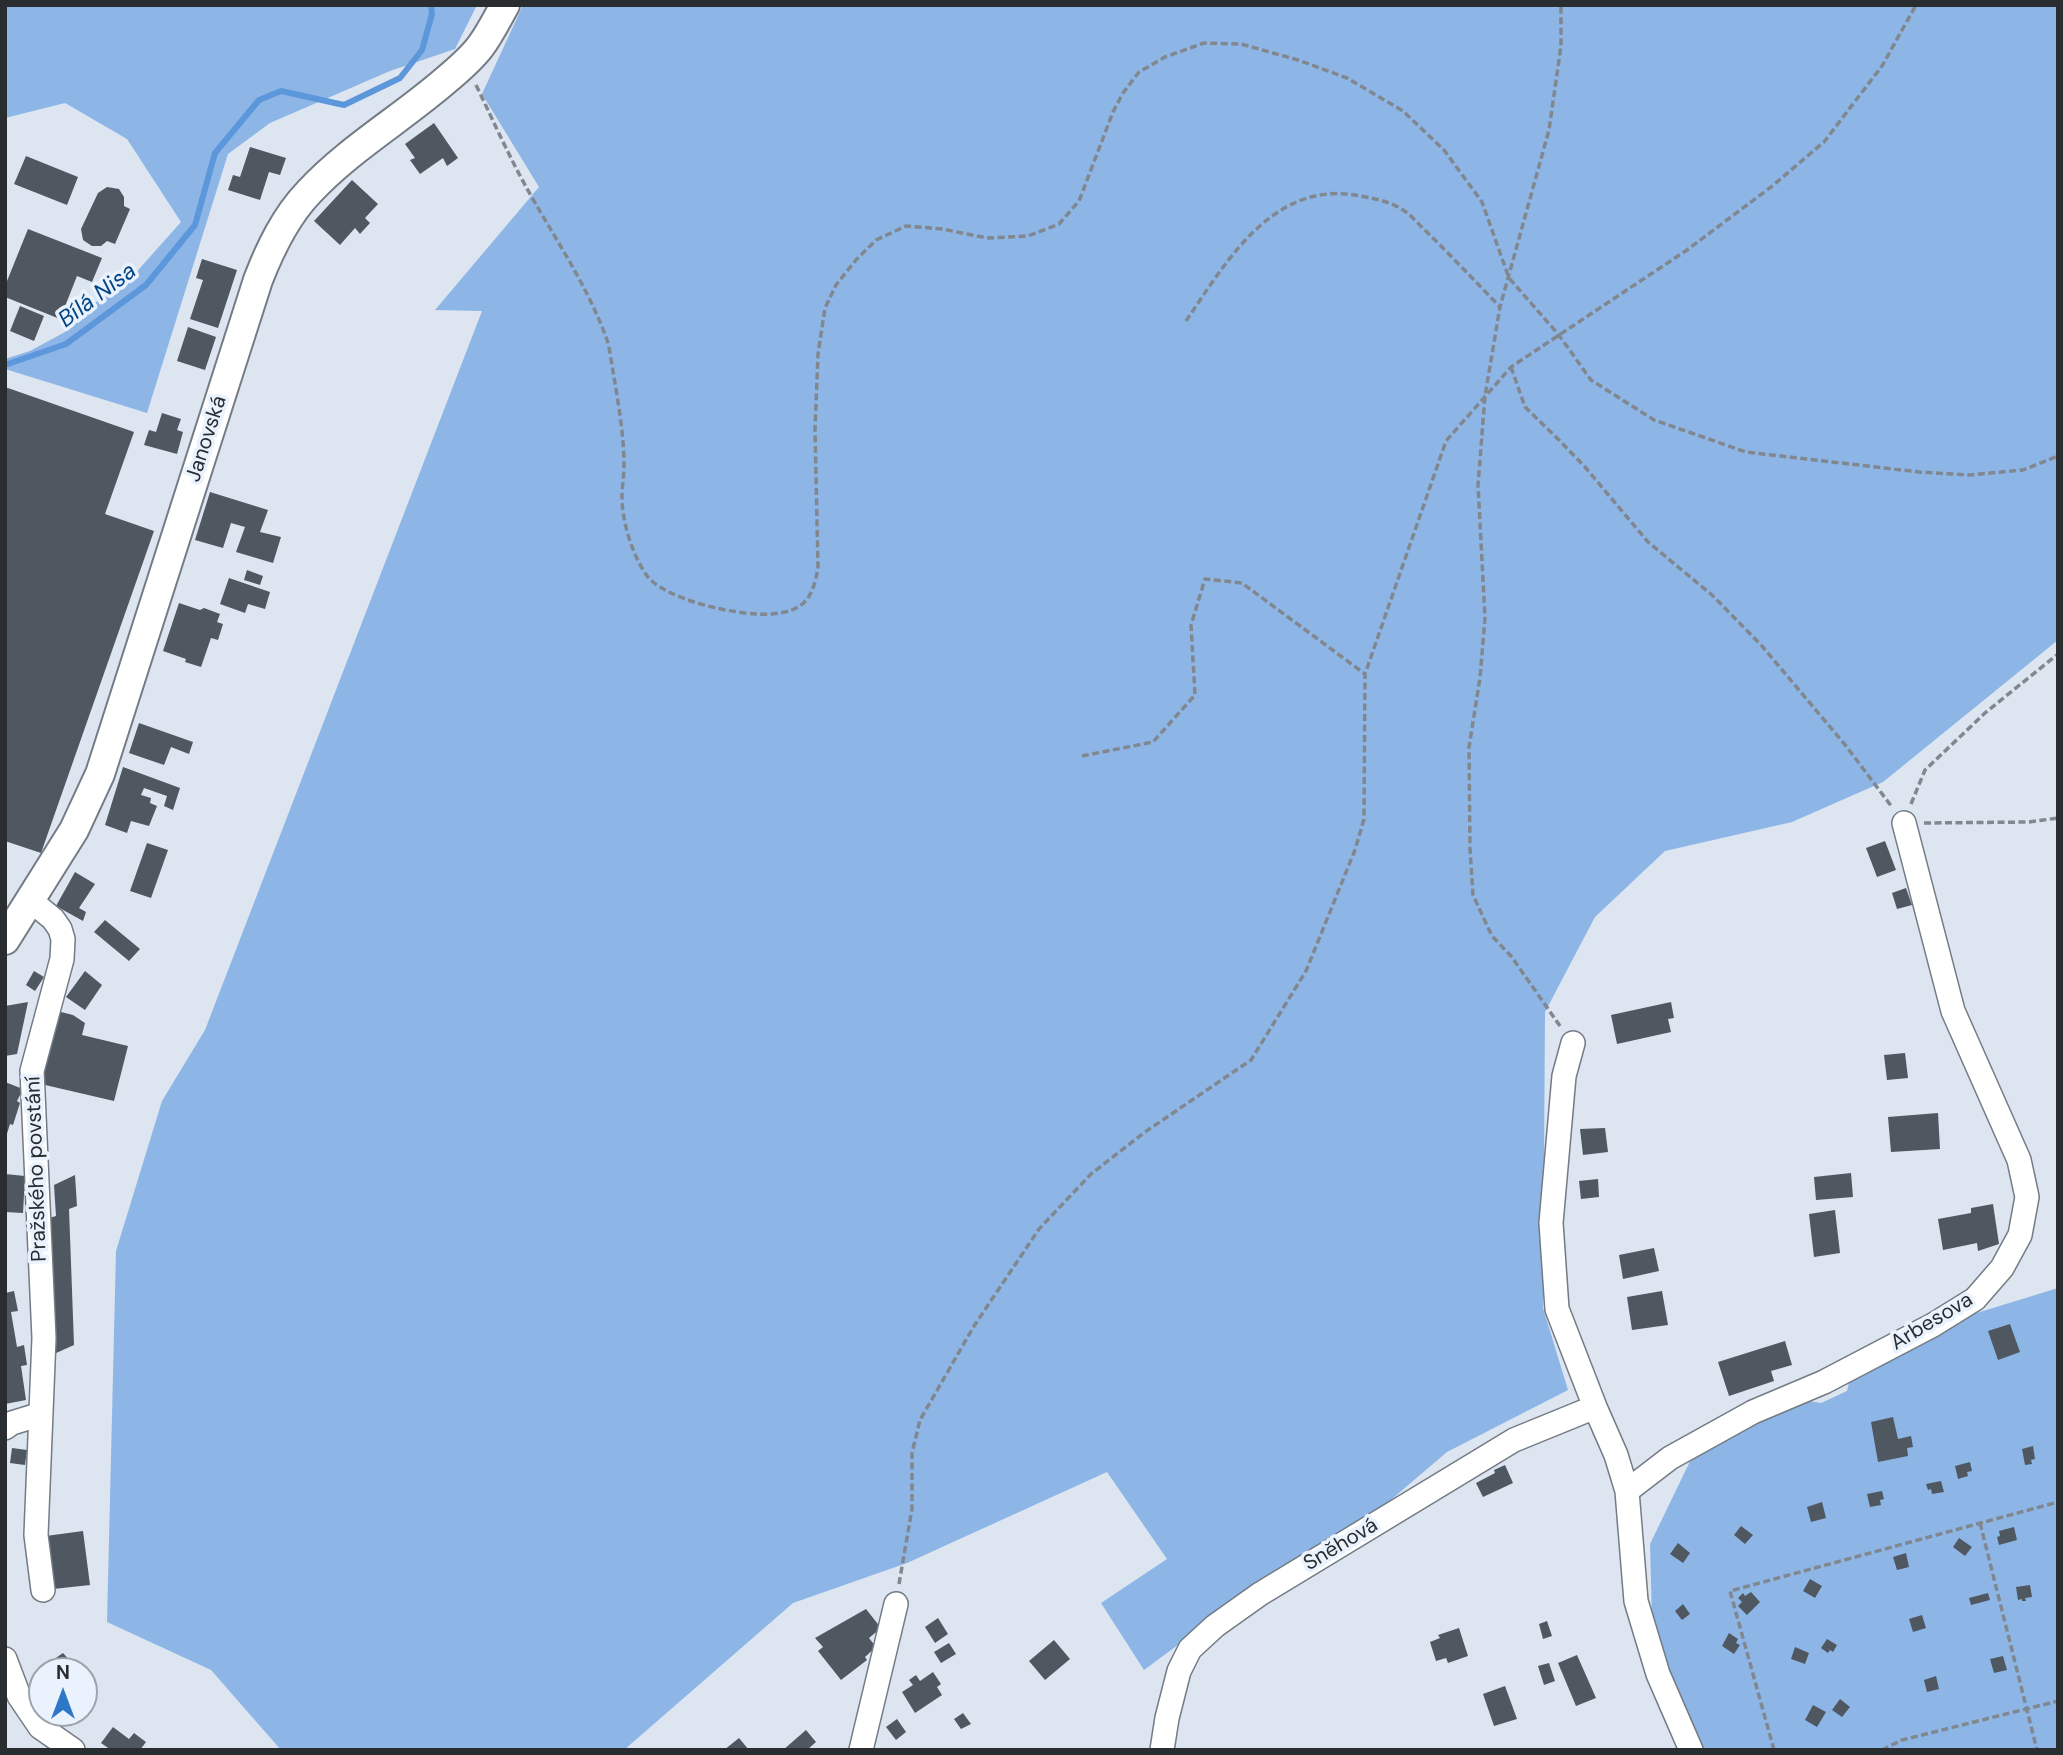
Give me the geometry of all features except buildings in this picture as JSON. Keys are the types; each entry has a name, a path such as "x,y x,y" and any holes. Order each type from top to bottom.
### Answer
{"street":[{"name":"Janovská","path":"5,940 74,830 100,774 258,280 272,246 306,195 318,183 357,148 430,94 465,63 481,46 505,5"},
{"name":"Arbesova","path":"1627,1491 1682,1451 1753,1412 1824,1382 1933,1325 1975,1299 2002,1268 2020,1235 2027,1197 2019,1160 1952,1011 1904,822"},
{"name":"Pražského povstání","path":"30,900 53,919 63,939 62,959 32,1071 44,1338 36,1535 43,1590"},
{"path":"1573,1043 1564,1076 1551,1223 1557,1309 1616,1455 1627,1491 1636,1601 1658,1674 1691,1750"},
{"name":"Sněhová","path":"1162,1750 1179,1671 1190,1649 1215,1626 1260,1594 1514,1440 1595,1407"},
{"path":"5,1428 12,1423 41,1414"},
{"path":"861,1750 896,1604"},
{"path":"5,1659 19,1696 40,1727 73,1750"}],"path":[{"path":"1561,5 1562,46 1549,130 1500,307 1485,396 1478,485 1485,618 1480,678 1469,747 1470,849 1474,895 1492,936 1511,956 1573,1043"},
{"path":"896,1604 912,1509 912,1453 920,1420 974,1326 1039,1229 1091,1174 1145,1132 1251,1060 1306,971 1356,850 1364,820 1366,674 1446,441 1511,367 1687,250 1771,187 1824,142 1882,66 1916,5"},
{"path":"465,63 524,183 580,281 608,341 618,399 624,464 622,501 628,533 638,558 653,584 702,605 755,616 788,613 807,601 815,585 818,567 815,429 818,354 825,308 836,285 856,260 876,240 906,226 942,229 987,238 1028,236 1059,224 1079,201 1113,112 1139,72 1164,57 1204,43 1241,44 1298,60 1348,78 1403,111 1444,150 1482,202 1509,278 1558,334 1591,380 1654,420 1746,452 1919,472 1969,475 2023,470 2058,456"},
{"path":"1186,321 1229,257 1264,222 1293,202 1337,192 1379,199 1405,211 1500,307"},
{"path":"1511,367 1525,407 1585,467 1648,542 1712,595 1762,646 1846,746 1904,822"},
{"path":"1082,756 1153,741 1195,695 1191,625 1205,579 1242,583 1366,674"},
{"path":"1904,822 1925,770 1985,713 2058,654"},
{"path":"1904,822 2029,821 2058,818"},
{"path":"1774,1750 1730,1591 2058,1502"},
{"path":"1980,1523 2036,1750"},
{"path":"1882,1750 1902,1740 2058,1701"}],"shaded area":[{"path":"5,5 477,5 455,49 390,71 270,123 228,154 147,413 5,369 5,359 30,351 65,332 79,314 132,277 181,222 127,139 65,103 5,118"},
{"path":"523,5 2058,5 2058,640 1883,782 1792,822 1665,851 1595,917 1545,1012 1543,1308 1568,1390 1447,1452 1386,1504 1262,1583 1144,1670 1101,1603 1167,1559 1107,1472 907,1563 793,1603 624,1750 281,1750 211,1670 107,1622 116,1251 162,1101 205,1030 482,311 435,310 539,187 482,94"},
{"path":"2058,1288 2058,1750 1701,1750 1663,1656 1652,1620 1650,1544 1695,1451 1803,1400 1821,1403 1847,1391 1850,1378 1954,1320"}],"waterway":[{"name":"Bílá Nisa","path":"5,365 66,344 146,285 195,225 215,153 259,100 281,91 344,105 400,78 422,50 432,14 431,5"}]}
